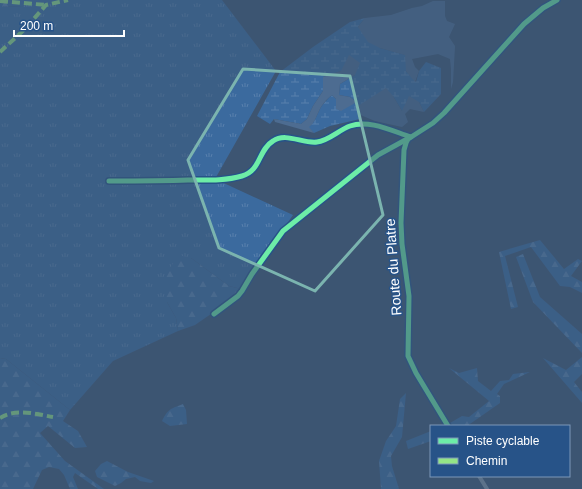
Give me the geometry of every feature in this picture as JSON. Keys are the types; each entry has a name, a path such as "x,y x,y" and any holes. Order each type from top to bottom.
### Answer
{"street":[{"path":"214,314 238,296 283,231 378,155 410,138 433,123 444,113 524,24 543,8 557,0"},
{"path":"109,181 210,180 243,176 251,172 256,167 263,151 272,141 279,138 287,138 307,142 318,142 350,126 364,124 379,126 410,138"},
{"name":"Route du Platre","path":"410,138 406,143 404,150 401,223 402,244 409,296 408,356 416,373 447,425"},
{"path":"480,477 487,489"}],"highlighted area":[{"path":"243,69 350,76 383,215 315,291 219,248 188,160"}],"green space":[{"path":"0,0 26,0 25,7 0,6"},
{"path":"26,0 222,0 276,71 215,179 293,215 241,289 229,286 191,258 167,302 176,318 178,331 113,361 70,410 6,359 0,358 0,6 25,7"},
{"path":"365,18 358,27 380,48 406,55 406,71 416,82 419,71 426,62 441,68 441,94 424,112 419,102 402,111 393,96 358,114 360,119 330,126 314,133 308,127 314,121 321,107 332,95 336,99 336,108 357,102 350,97 339,95 340,84 355,75 341,71 323,77 323,91 313,106 307,119 301,124 274,119 270,124 257,116 280,72 350,22"},
{"path":"540,240 564,269 578,259 582,261 571,276 582,282 582,293 570,287 560,286 531,247 505,256 518,307 511,309 499,252"},
{"path":"523,254 540,297 582,334 582,353 533,302 516,257"},
{"path":"182,256 191,258 229,286 241,289 237,296 195,325 178,331 176,318 167,302 163,288 166,274 176,259"},
{"path":"582,357 582,374 574,382 582,392 582,403 543,358 566,370"},
{"path":"0,358 6,359 70,410 63,421 78,431 87,447 75,448 48,426 40,433 65,461 104,489 98,489 75,473 73,477 78,489 70,489 64,475 59,469 49,467 42,470 33,489 0,489"},
{"path":"449,368 459,373 477,368 478,381 491,391 500,381 509,380 513,374 530,372 504,384 497,394 500,396 500,403 468,425 445,425 462,416 469,417 489,401"},
{"path":"406,393 402,437 391,456 392,466 399,489 381,489 379,461 386,441 396,426 400,399"},
{"path":"183,404 186,410 187,424 170,426 162,421 170,410"},
{"path":"430,431 430,441 408,449 406,441"},
{"path":"107,461 128,472 154,481 151,483 140,481 135,477 126,479 115,486 97,477 95,471 101,464"}],"shaded area":[{"path":"433,1 445,1 445,16 447,21 455,24 449,37 455,46 453,82 451,89 450,59 438,54 412,59 415,67 419,71 415,82 406,71 405,55 380,48 368,42 358,27 365,18 391,15 422,6"},
{"path":"349,55 360,63 355,75 340,84 339,95 350,97 357,102 341,111 336,109 336,99 332,95 322,105 314,121 309,127 314,133 275,122 274,119 301,124 307,119 313,106 323,91 323,77 341,71"},
{"path":"386,88 402,111 409,96 419,102 424,112 410,109 405,114 408,122 402,127 375,121 358,114 358,106"}],"marked path":[{"path":"0,52 25,29 46,5 68,0"},
{"path":"0,1 46,5"},
{"path":"0,418 19,412 53,417"}],"cycle path":[{"path":"447,425 416,373 408,356 409,296 402,244 401,223 404,150 408,139 433,123 444,113 524,24 543,8 557,0"},
{"path":"109,181 215,180 236,178 253,170 264,150 273,141 289,138 317,142 325,140 346,128 357,124 373,125 411,137"},
{"path":"214,314 238,296 283,231 378,155 409,138"}]}
